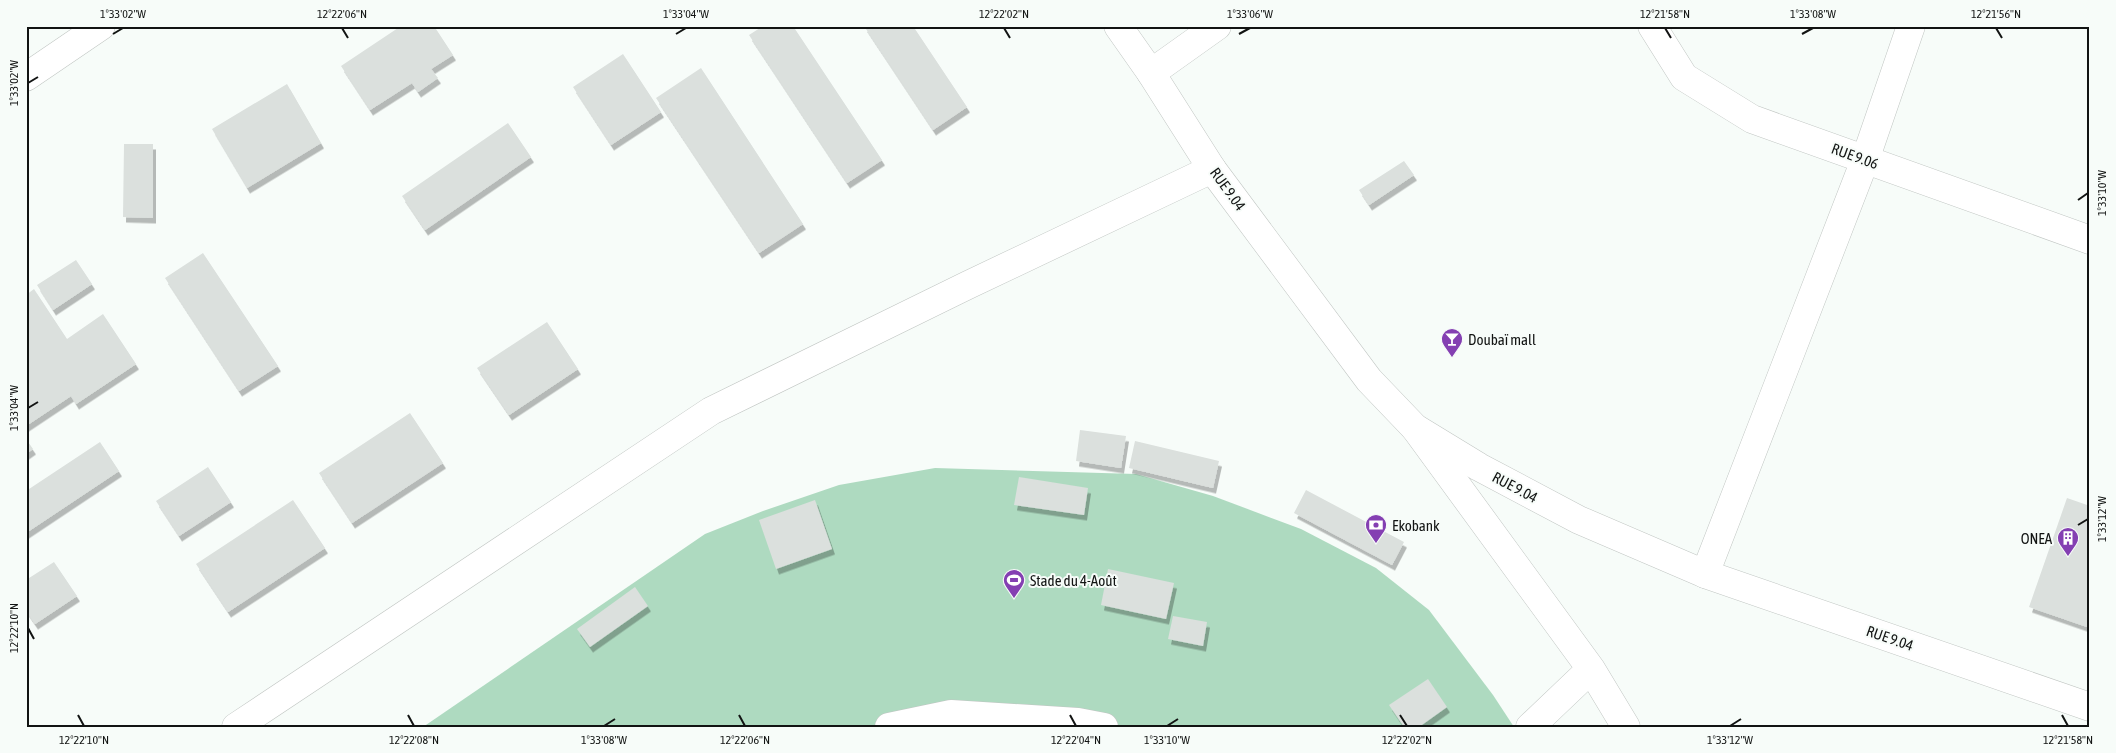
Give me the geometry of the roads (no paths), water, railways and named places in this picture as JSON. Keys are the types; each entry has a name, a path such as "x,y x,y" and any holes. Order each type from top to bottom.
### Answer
{"street":[{"path":"26,77 101,26"},
{"name":"RUE 9.04","path":"1118,26 1151,73 1212,169 1370,380 1415,428 1478,467 1579,520 1705,574 2090,707"},
{"path":"1151,73 1217,26"},
{"name":"RUE 9.06","path":"1652,26 1684,77 1752,119 2090,240"},
{"path":"1705,574 1865,160 1911,26"},
{"path":"236,727 711,411 968,285 1212,169"},
{"path":"1415,428 1590,670 1626,727"},
{"path":"1530,727 1590,670"},
{"path":"889,727 951,714 1078,722 1104,727"}],"place":[{"name":"Doubaï mall","path":"1452,358"},
{"name":"Ekobank","path":"1376,544"},
{"name":"ONEA","path":"2068,557"},
{"name":"Stade du 4-Août","path":"1014,599"}]}
